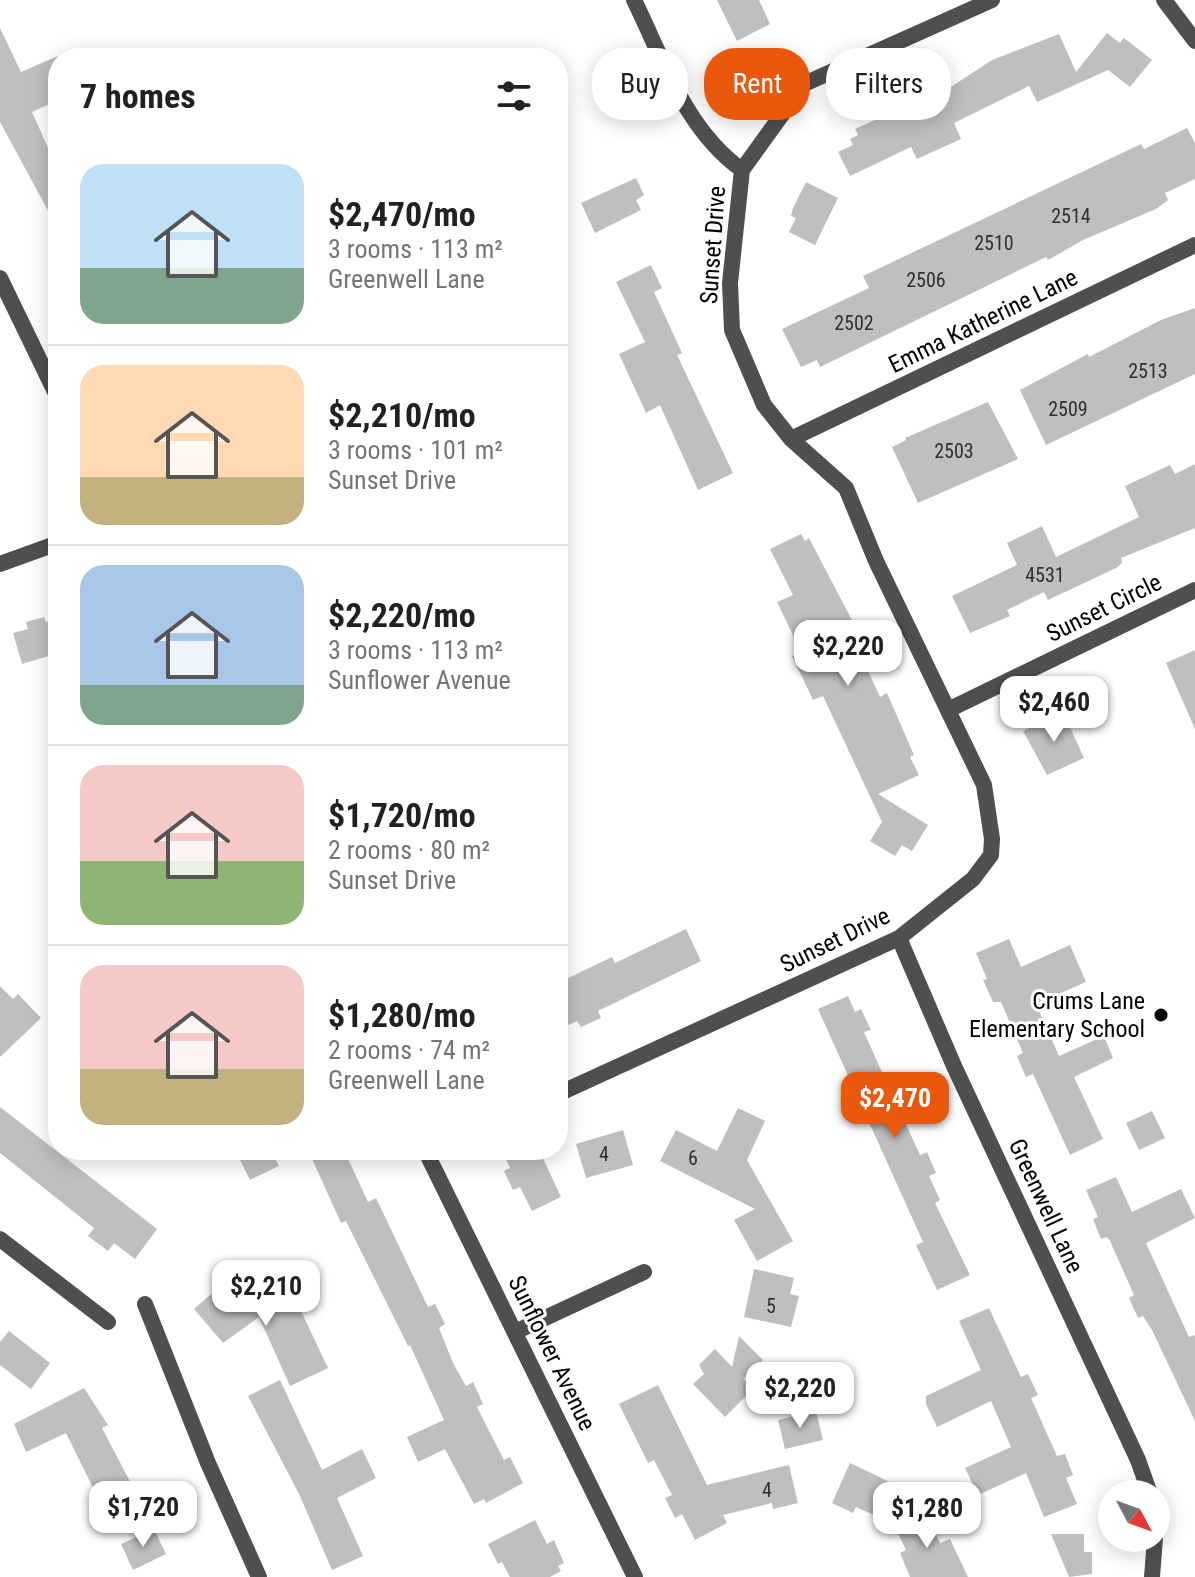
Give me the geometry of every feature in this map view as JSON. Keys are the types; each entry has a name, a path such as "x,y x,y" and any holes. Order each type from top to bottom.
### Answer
{"street":[{"name":"Sunset Drive","path":"634,0 695,126 717,152 742,170"},
{"name":"Sunset Drive","path":"568,1089 899,938 973,879 991,855 992,839 984,785 846,488 791,439 764,405 732,330 730,283 742,170 804,84 992,0"},
{"path":"1164,0 1195,41"},
{"name":"Emma Katherine Lane","path":"791,439 1195,245"},
{"path":"0,278 48,377"},
{"path":"0,564 48,547"},
{"name":"Sunset Circle","path":"948,710 1195,590"},
{"name":"Greenwell Lane","path":"899,938 1145,1480"},
{"name":"Sunflower Avenue","path":"430,1160 635,1577"},
{"path":"0,1239 108,1322"},
{"path":"515,1332 644,1272"},
{"path":"145,1304 208,1463 259,1577"},
{"path":"1152,1577 1154,1552"}],"building":[{"path":"717,0 759,0 770,24 737,41"},
{"path":"0,28 21,72 48,60 48,105 32,112 48,148 48,211 0,122"},
{"path":"1107,33 1120,43 1124,38 1152,60 1130,87 1108,70 1037,102 1029,86 954,123 961,139 917,159 911,147 850,176 838,152 853,145 850,139 858,135 855,129 875,120 951,120 951,87 992,60 1059,34 1076,72"},
{"path":"1187,128 1195,143 1195,179 1165,193 1168,200 1156,209 1083,240 1048,260 1046,257 820,367 817,360 801,367 782,329 869,288 863,276 1141,144 1144,149"},
{"path":"636,178 644,195 636,200 641,210 595,233 581,203"},
{"path":"806,182 838,198 815,245 789,232 796,218 791,216 793,208"},
{"path":"651,265 662,288 654,292 682,353 677,355 733,473 698,490 660,405 646,413 619,354 645,342 616,282"},
{"path":"1195,308 1195,374 1046,445 1020,390 1088,354 1089,357 1161,320"},
{"path":"988,402 1018,459 918,503 892,447 905,438"},
{"path":"1195,464 1195,528 1121,558 1122,563 1116,568 1048,600 1044,592 1007,610 1010,616 970,633 952,596 1017,565 1007,543 1042,526 1056,557 1139,517 1125,486 1170,465 1175,474"},
{"path":"801,534 805,541 809,538 855,626 869,655 862,658 880,697 887,693 914,755 910,757 919,775 878,794 928,825 912,851 902,845 895,856 870,841 882,822 823,696 813,700 792,656 801,652 777,602 793,595 770,549"},
{"path":"44,617 48,622 48,656 22,664 13,633 28,629 26,622"},
{"path":"1195,650 1195,729 1166,663"},
{"path":"1063,712 1084,758 1047,775 1023,731"},
{"path":"686,929 701,961 598,1011 601,1018 581,1027 577,1021 568,1025 568,978 612,957 615,963"},
{"path":"1009,939 1021,967 1070,945 1086,982 1036,1004 1059,1056 1104,1036 1113,1058 1074,1077 1103,1139 1070,1155 1033,1074 1026,1077 1017,1056 1023,1053 1001,1002 993,1002 983,980 987,979 976,953"},
{"path":"0,986 13,999 18,994 41,1018 0,1057"},
{"path":"848,996 855,1012 861,1009 871,1030 864,1032 885,1079 894,1079 903,1100 896,1103 920,1155 927,1152 936,1173 929,1176 940,1200 935,1203 970,1275 937,1290 916,1245 923,1242 818,1009"},
{"path":"0,1107 48,1144 48,1160 68,1160 157,1229 135,1259 114,1243 108,1251 88,1236 94,1228 0,1153"},
{"path":"738,1108 765,1121 747,1160 793,1241 757,1261 734,1220 755,1209 660,1161 676,1130 717,1151"},
{"path":"1152,1111 1165,1138 1139,1150 1126,1123"},
{"path":"623,1130 633,1165 586,1178 576,1144"},
{"path":"240,1160 276,1160 279,1166 250,1180"},
{"path":"313,1160 349,1160 368,1202 376,1198 428,1307 435,1304 445,1324 439,1328 453,1363 466,1386 473,1382 483,1404 477,1407 504,1460 510,1457 523,1483 486,1503 484,1499 474,1504 445,1449 418,1462 407,1437 444,1420 410,1345 346,1221 341,1223"},
{"path":"506,1160 544,1160 561,1197 532,1211 520,1187 513,1190 504,1171 510,1168"},
{"path":"1116,1177 1132,1212 1181,1189 1195,1218 1146,1243 1189,1337 1195,1335 1195,1421 1152,1330 1143,1316 1138,1318 1129,1298 1134,1295 1110,1241 1107,1237 1101,1239 1093,1219 1098,1217 1086,1190"},
{"path":"754,1269 794,1278 790,1294 799,1296 791,1327 744,1317"},
{"path":"231,1277 258,1310 292,1292 328,1368 290,1386 259,1317 223,1343 194,1309"},
{"path":"989,1308 1021,1377 1028,1374 1038,1395 1031,1398 1057,1456 1065,1454 1073,1475 1066,1478 1077,1504 1044,1517 1026,1473 978,1495 965,1468 1011,1447 991,1401 937,1427 926,1404 926,1396 981,1370 959,1321"},
{"path":"9,1331 50,1363 31,1389 0,1365 0,1342"},
{"path":"739,1336 763,1360 743,1379 753,1389 725,1417 693,1384 704,1374 699,1365 715,1349 732,1367"},
{"path":"280,1380 322,1470 362,1449 376,1478 337,1498 363,1556 332,1570 299,1494 248,1396"},
{"path":"658,1385 707,1485 789,1465 798,1503 773,1509 772,1503 723,1515 727,1523 695,1540 682,1514 675,1518 665,1498 672,1495 654,1460 648,1463 619,1404"},
{"path":"84,1388 108,1425 102,1428 135,1491 103,1508 66,1433 26,1452 14,1424"},
{"path":"816,1411 823,1440 785,1449 778,1420"},
{"path":"850,1463 898,1486 883,1519 856,1507 853,1513 832,1503"},
{"path":"925,1511 940,1543 950,1539 968,1577 910,1577 900,1553 906,1550 894,1525"},
{"path":"535,1520 547,1544 554,1540 564,1563 558,1566 561,1571 550,1577 510,1577 502,1562 498,1564 488,1544"},
{"path":"154,1529 166,1554 133,1570 121,1544"},
{"path":"1051,1534 1084,1534 1084,1552 1092,1552 1092,1574 1069,1577"}],"place":[{"name":"Crums Lane Elementary School","path":"1161,1015"}]}
